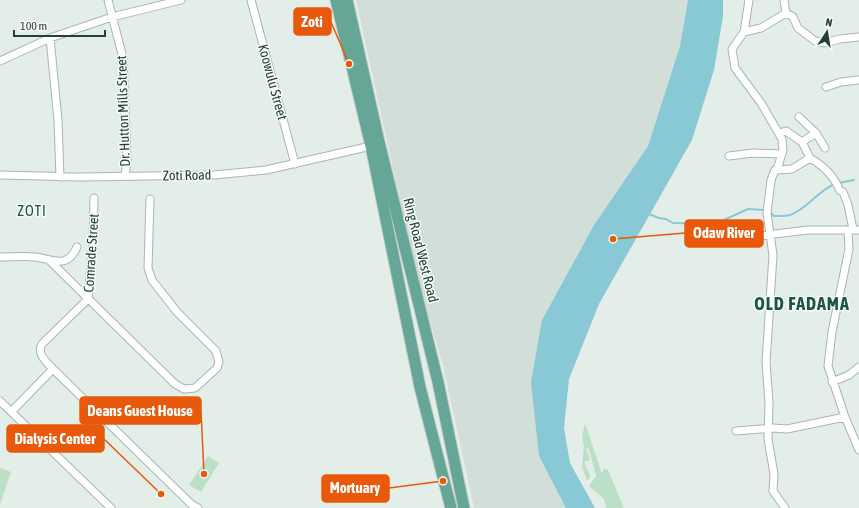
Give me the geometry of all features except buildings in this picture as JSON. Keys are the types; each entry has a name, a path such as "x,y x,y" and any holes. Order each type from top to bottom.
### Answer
{"main road":[{"name":"Ring Road West Road","path":"336,0 371,146 420,387 451,508"},
{"name":"Ring Road West Road","path":"347,0 379,142 438,382 464,508"},
{"path":"420,387 429,383 438,382"}],"street":[{"name":"Dr. Hutton Mills Street","path":"108,0 123,58 127,161 125,175"},
{"path":"0,61 50,38 112,17 179,0"},
{"name":"Koowulu Street","path":"251,0 296,164"},
{"path":"749,0 744,32 732,49 733,63 782,139 782,154 777,170 775,170 771,180 767,213 773,255 766,362 769,403 768,439 774,474 773,491 785,508"},
{"path":"784,0 789,15 798,28 815,41 825,43 840,39 859,37"},
{"path":"744,32 761,28 789,15"},
{"path":"50,38 58,120 60,177"},
{"path":"826,87 841,82 859,80"},
{"path":"798,117 816,133 825,148"},
{"path":"779,133 786,131 802,142 810,158 826,169 837,183 840,192 843,192 848,205 853,230 849,236 847,263 828,357 829,372 832,382 859,450"},
{"path":"802,142 816,133"},
{"name":"Zoti Road","path":"0,175 60,177 214,175 266,170 371,146"},
{"path":"729,156 753,153 782,154"},
{"path":"777,170 792,169 810,158"},
{"name":"Comrade Street","path":"53,369 40,353 40,348 88,299 93,240 94,198"},
{"path":"50,261 179,387 190,390 195,388 216,368 219,362 216,351 177,312 152,280 148,268 150,199"},
{"path":"721,240 750,238 770,234 808,230 853,230"},
{"path":"0,257 41,258 50,261 68,260 77,247"},
{"path":"832,382 849,375 859,367"},
{"path":"12,411 53,369 191,504 198,508"},
{"path":"0,401 109,507"},
{"path":"736,431 787,429 845,417"}],"shaded area":[{"path":"356,0 688,0 680,46 648,146 594,225 542,320 539,456 566,508 474,508 443,365 417,278"}],"green space":[{"path":"585,423 602,474 604,468 608,470 624,508 606,508 604,499 589,486 596,476 589,449 586,448 590,460 584,462 590,475 589,480 587,480 582,467 584,446 582,437"},
{"path":"208,456 219,463 201,492 189,485"},
{"path":"0,468 11,472 0,505"}],"water":[{"path":"688,0 723,0 723,16 714,70 692,140 599,304 569,379 564,428 570,463 595,508 566,508 539,456 531,382 542,320 594,225 648,146 680,46"}],"waterway":[{"path":"838,183 854,180"},
{"path":"770,212 774,216 790,215 835,184"},
{"path":"649,214 666,219 673,223 715,224 748,209 765,210"}],"place":[{"name":"Zoti","path":"349,64"},
{"name":"Odaw River","path":"613,239"},
{"name":"Deans Guest House","path":"204,474"},
{"name":"Mortuary","path":"443,481"},
{"name":"Dialysis Center","path":"161,494"}],"district":[{"name":"ZOTI","path":"32,211"},
{"name":"OLD FADAMA","path":"802,304"}]}
